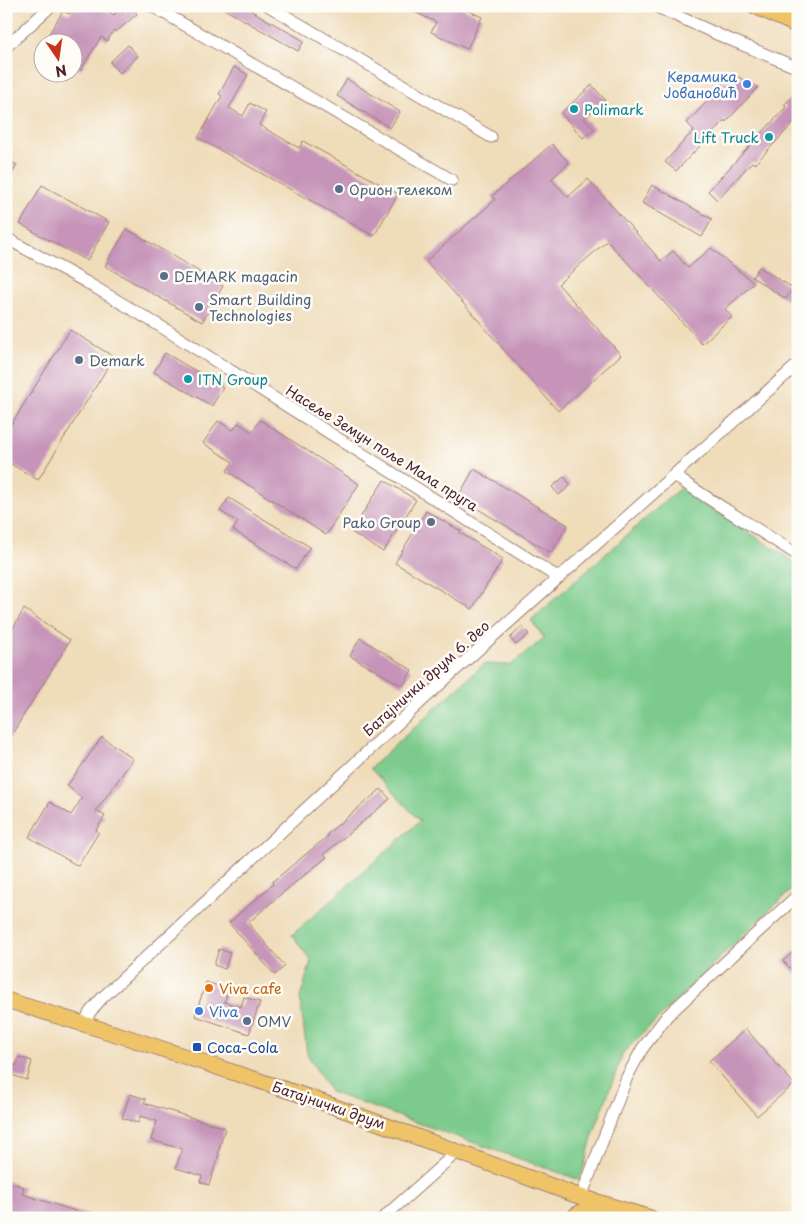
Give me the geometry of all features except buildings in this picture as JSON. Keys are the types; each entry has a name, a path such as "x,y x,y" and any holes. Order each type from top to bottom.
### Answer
{"main road":[{"path":"754,6 798,26"},
{"name":"Батајнички друм","path":"6,1000 308,1097 581,1196 650,1218"},
{"path":"576,1215 605,1206 617,1207"}],"street":[{"path":"6,47 51,6"},
{"path":"152,6 452,180"},
{"path":"269,6 491,137"},
{"path":"655,6 798,68"},
{"name":"Насеље Земун поље Мала пруга","path":"6,238 160,326 559,578"},
{"name":"Батајнички друм 6. део","path":"84,1024 90,1012 102,998 409,713 798,364"},
{"path":"674,474 710,500 798,555"},
{"path":"581,1196 627,1077 642,1049 667,1016 798,894"},
{"path":"383,1218 458,1151"}],"green space":[{"path":"680,488 798,564 798,884 753,925 623,1053 593,1135 580,1180 330,1092 307,1054 300,998 311,961 292,935 420,821 370,768 484,664 511,665 544,638 531,620"}],"place":[{"name":"Керамика Јовановић","path":"747,84"},
{"name":"Polimark","path":"574,109"},
{"name":"Lift Truck","path":"769,137"},
{"name":"Орион телеком","path":"339,189"},
{"name":"DEMARK magacin","path":"164,276"},
{"name":"Smart Building Technologies","path":"199,307"},
{"name":"Demark","path":"79,360"},
{"name":"ITN Group","path":"188,379"},
{"name":"Pako Group","path":"431,522"},
{"name":"Viva cafe","path":"209,988"},
{"name":"Viva","path":"199,1011"},
{"name":"OMV","path":"247,1021"},
{"name":"Coca-Cola","path":"197,1047"}]}
